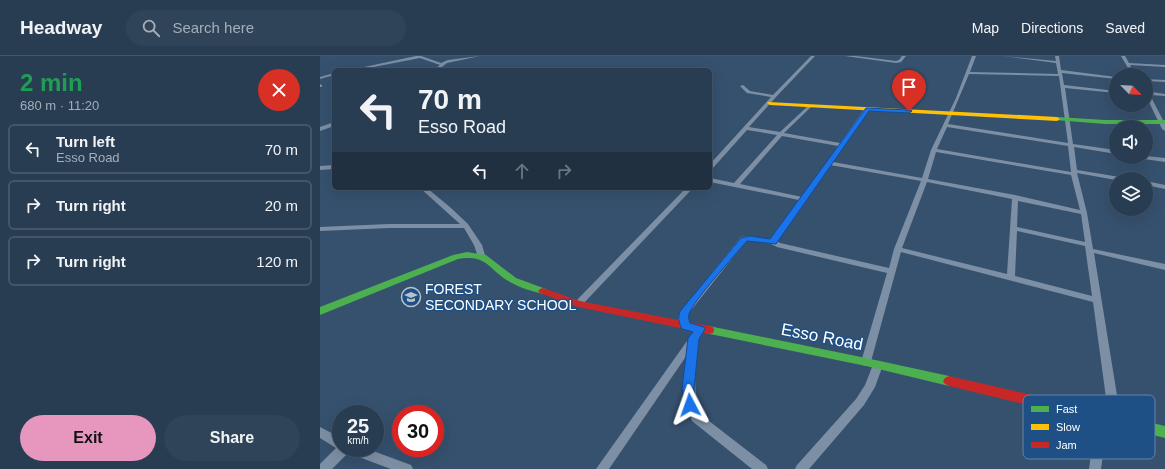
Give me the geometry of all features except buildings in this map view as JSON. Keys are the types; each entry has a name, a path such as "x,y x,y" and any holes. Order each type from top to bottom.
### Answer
{"street":[{"path":"361,68 418,56 442,64 478,56"},
{"path":"438,68 442,64 459,56"},
{"path":"712,166 813,56"},
{"path":"847,56 896,62 900,61 904,56"},
{"path":"866,362 898,248 925,180 934,150 974,56"},
{"path":"1005,56 1057,59 1068,119 1074,173 1084,213 1111,395"},
{"path":"1123,56 1130,68"},
{"path":"1128,64 1165,66"},
{"path":"968,73 1059,73 1109,77"},
{"path":"320,78 332,75"},
{"path":"1153,80 1165,81"},
{"path":"742,86 749,92 772,99 809,106 1164,124"},
{"path":"1061,86 1109,91"},
{"path":"1153,95 1165,96"},
{"path":"736,185 809,106"},
{"path":"1153,106 1164,124"},
{"path":"773,242 868,109"},
{"path":"320,128 332,125"},
{"path":"945,125 1109,151"},
{"path":"746,128 841,145"},
{"path":"934,150 1109,178"},
{"path":"1153,158 1165,160"},
{"path":"830,163 1015,197 1084,213"},
{"path":"320,168 332,167"},
{"path":"712,180 803,200"},
{"path":"1153,184 1165,186"},
{"path":"320,311 456,257 468,254 481,255 477,240 465,226 425,190"},
{"path":"578,304 688,190"},
{"path":"1011,278 1015,197"},
{"path":"320,229 389,226 465,226"},
{"path":"1014,228 1165,267"},
{"path":"686,326 684,313 744,240 750,238 773,242 777,245 891,271"},
{"path":"898,248 1097,300"},
{"name":"Esso Road","path":"481,255 513,280 578,304 686,326 697,334 878,364 1023,399"},
{"path":"602,469 697,334"},
{"path":"697,334 688,389 690,405 696,417 762,469"},
{"path":"801,469 860,402 870,387 878,364"},
{"name":"Esso Road","path":"1155,430 1165,432"},
{"path":"320,432 332,439"},
{"path":"324,469 335,457"},
{"path":"374,457 407,469"},
{"path":"1095,469 1096,459"}],"traffic: fast":[{"path":"1057,119 1105,122 1165,122"},
{"path":"320,311 456,257 467,255 482,257 513,280 543,291"},
{"path":"709,330 866,362 949,381"},
{"path":"1155,430 1165,432"}],"traffic: slow":[{"path":"770,103 1057,119"}],"traffic: jam":[{"path":"543,291 578,304 709,330"},
{"path":"949,381 1023,398"}],"place":[{"name":"FOREST SECONDARY SCHOOL","path":"411,297"}],"route":[{"path":"690,405 688,389 694,338 700,329 686,326 684,313 697,295 744,240 750,238 773,242 775,237 868,109 909,111"}]}
